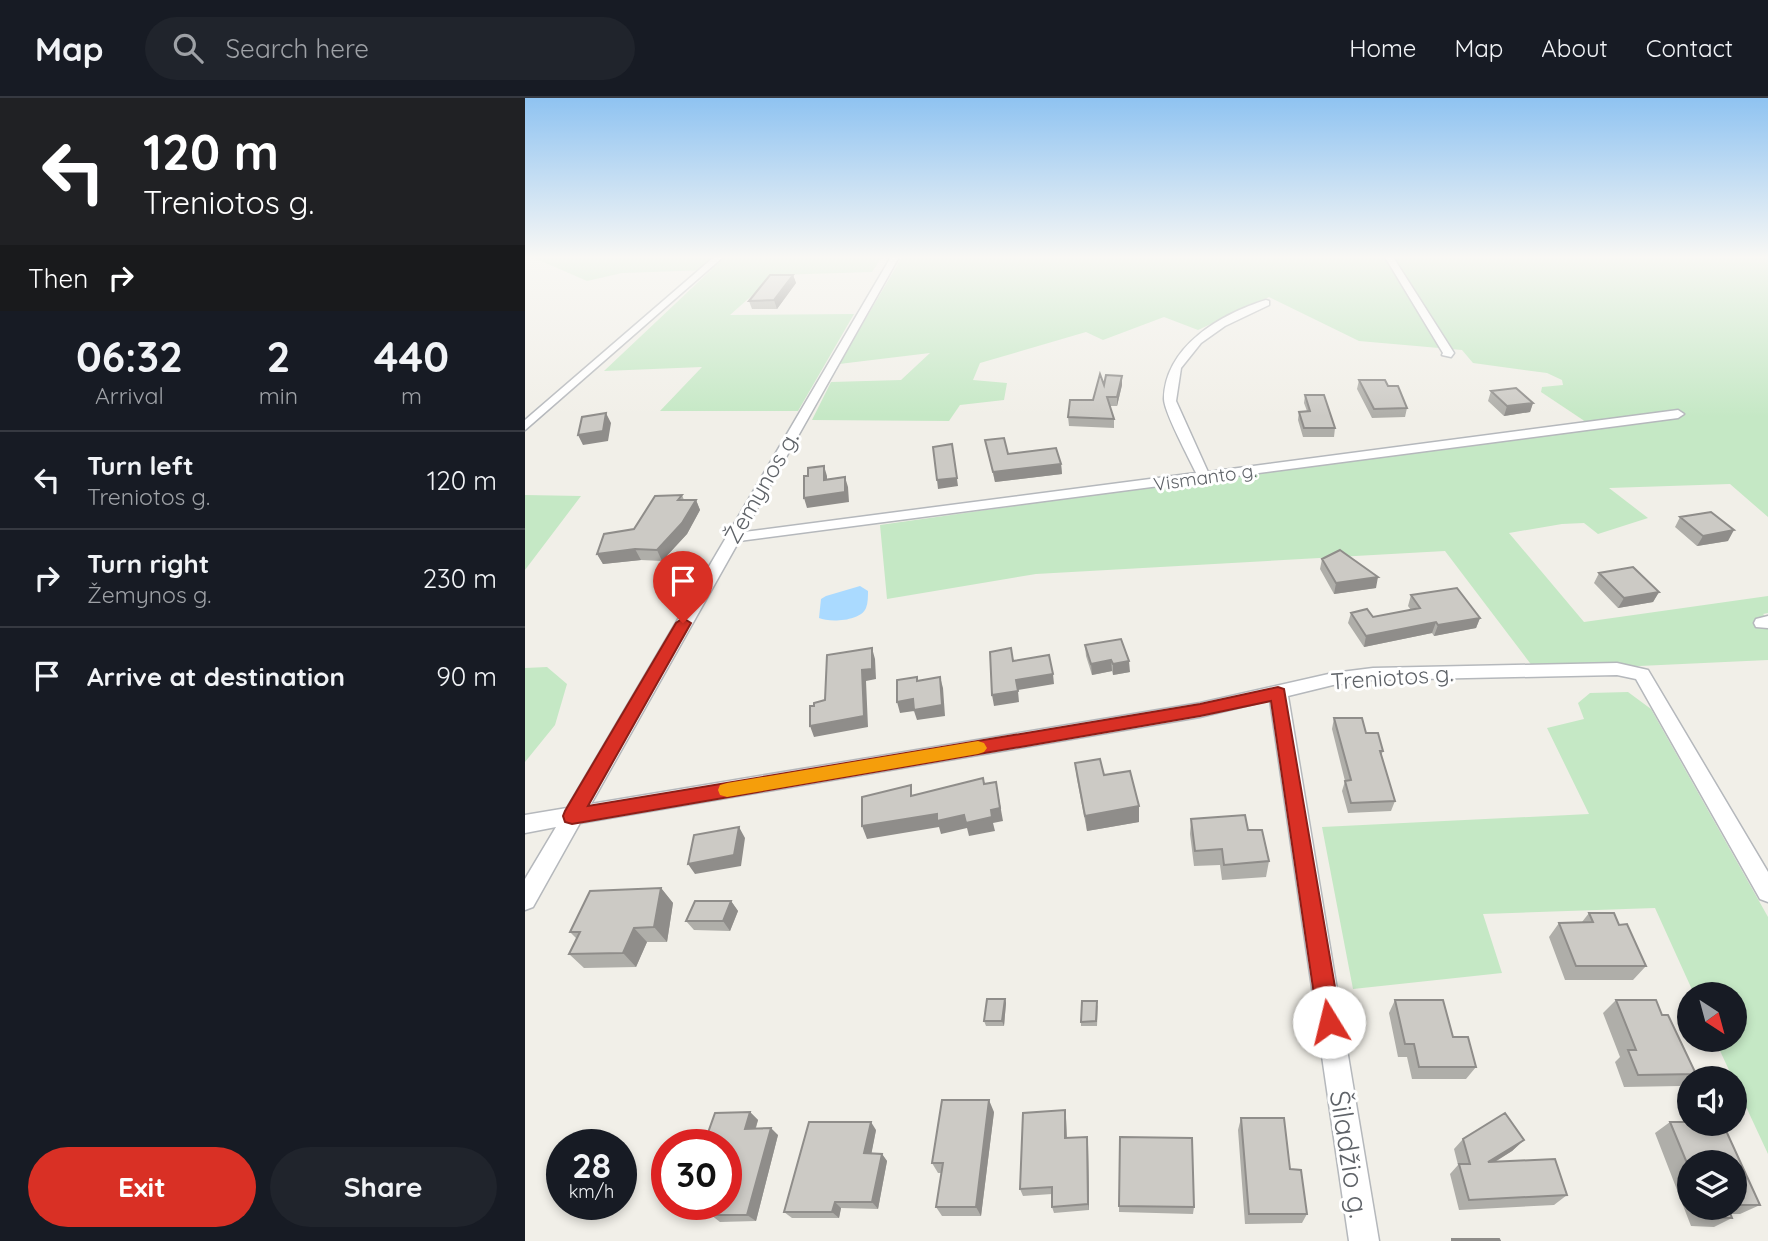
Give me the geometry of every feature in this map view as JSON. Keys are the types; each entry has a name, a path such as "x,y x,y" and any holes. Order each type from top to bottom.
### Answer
{"street":[{"path":"525,426 658,310"},
{"name":"Žemynos g.","path":"525,900 864,310"},
{"path":"1204,477 1170,401 1175,368 1197,341 1221,324 1250,310"},
{"path":"1422,310 1449,353 1447,355"},
{"name":"Vismanto g.","path":"732,538 1678,414"},
{"name":"Treniotos g.","path":"525,824 1200,710 1333,679 1373,674 1617,669 1642,674 1768,892"},
{"name":"Šiladžio g.","path":"1278,693 1364,1241"}],"green space":[{"path":"668,310 735,310 730,315 854,314 798,411 660,411 702,367 604,371"},
{"path":"871,310 1240,310 1198,330 1164,317 1103,340 1086,332 980,363 973,380 1007,383 1004,400 960,405 949,421 812,420 831,382 901,380 930,353 839,364"},
{"path":"1296,310 1768,310 1768,517 1730,484 1609,488 1648,518 1598,534 1584,523 1509,533 1584,622 1768,596 1768,613 1763,614 1768,619 1768,660 1618,667 1533,667 1445,551 1036,574 887,599 880,525 1290,467 1593,430 1583,420 1541,392 1542,387 1563,385 1562,380 1547,373 1473,363 1462,350 1359,341"},
{"path":"525,495 581,496 525,570"},
{"path":"547,667 567,684 555,725 525,762 525,668"},
{"path":"1628,692 1651,709 1768,917 1768,1154 1747,1109 1747,1066 1727,1066 1721,1052 1747,1052 1747,982 1689,982 1655,908 1483,914 1502,973 1353,989 1322,827 1589,814 1547,728 1584,719 1578,703 1590,693"}],"water":[{"path":"860,586 868,591 866,608 858,616 845,620 819,618 821,599"}],"building":[{"path":"1100,374 1104,385 1106,375 1122,376 1117,397 1107,397 1114,419 1068,417 1070,400 1093,400"},
{"path":"1359,380 1385,380 1388,386 1398,386 1407,408 1374,409"},
{"path":"1516,388 1533,403 1507,406 1491,391"},
{"path":"1305,395 1324,395 1335,428 1304,428 1299,412 1310,411"},
{"path":"606,413 603,431 578,435 582,417"},
{"path":"1004,438 1008,454 1056,448 1061,464 993,472 985,440"},
{"path":"952,444 957,478 937,480 933,447"},
{"path":"824,466 824,480 845,477 845,492 804,498 804,476 808,476 808,468"},
{"path":"682,495 678,500 696,500 682,523 657,550 635,549 597,554 604,534 634,529 655,496"},
{"path":"1711,512 1734,530 1703,536 1680,517"},
{"path":"1340,550 1378,577 1336,583 1322,559"},
{"path":"1633,567 1659,592 1624,598 1599,573"},
{"path":"1457,588 1480,618 1438,625 1436,622 1366,636 1351,613 1367,609 1373,617 1420,608 1411,595"},
{"path":"1121,639 1129,661 1113,664 1111,660 1091,664 1085,645"},
{"path":"872,648 872,669 862,670 864,716 810,726 810,706 825,700 827,655"},
{"path":"1011,648 1013,661 1049,655 1053,674 1016,680 1018,691 992,695 990,652"},
{"path":"917,677 917,681 940,677 942,705 914,710 913,699 897,702 897,680"},
{"path":"1334,718 1362,718 1366,733 1378,733 1383,751 1380,751 1395,801 1351,803 1345,781 1351,780"},
{"path":"1100,759 1104,775 1130,771 1139,806 1085,816 1075,763"},
{"path":"983,778 984,784 996,782 1000,808 991,810 992,817 966,823 964,815 937,821 937,814 862,826 862,797 911,785 911,796"},
{"path":"1245,815 1248,830 1262,830 1269,861 1224,865 1222,849 1195,851 1191,819"},
{"path":"739,827 734,855 688,864 694,835"},
{"path":"661,888 654,927 634,928 623,953 569,954 580,932 570,932 590,891"},
{"path":"695,901 731,901 723,921 686,921"},
{"path":"1589,913 1614,913 1619,925 1627,924 1646,966 1576,966 1559,923 1593,922"},
{"path":"987,999 1005,999 1002,1021 984,1021"},
{"path":"1395,1000 1443,1000 1453,1037 1468,1037 1476,1067 1419,1067 1414,1044 1405,1044"},
{"path":"1616,1000 1656,1000 1662,1015 1668,1015 1677,1034 1677,1052 1686,1052 1692,1066 1677,1066 1677,1074 1638,1075 1628,1050 1636,1050"},
{"path":"1082,1001 1097,1001 1096,1021 1081,1022"},
{"path":"942,1100 989,1100 976,1207 936,1207 943,1163 932,1163"},
{"path":"1065,1110 1065,1138 1087,1137 1088,1204 1052,1207 1052,1187 1020,1189 1023,1113"},
{"path":"750,1112 745,1129 771,1128 747,1215 742,1215 742,1129 709,1129 715,1113"},
{"path":"1505,1113 1524,1140 1488,1162 1555,1159 1567,1195 1469,1200 1459,1164 1470,1164 1463,1139"},
{"path":"1241,1118 1284,1118 1290,1169 1301,1170 1307,1214 1249,1214"},
{"path":"809,1122 871,1122 864,1153 882,1154 872,1202 835,1202 832,1212 784,1212"},
{"path":"1670,1122 1677,1122 1677,1136 1728,1136 1735,1150 1682,1150"},
{"path":"1120,1137 1192,1138 1194,1207 1119,1206"},
{"path":"1747,1177 1760,1205 1747,1205"},
{"path":"1499,1239 1500,1241 1452,1241"}],"slow traffic":[{"path":"727,790 978,748"}],"route":[{"path":"683,623 572,816 1200,710 1278,693 1329,1022"}]}
